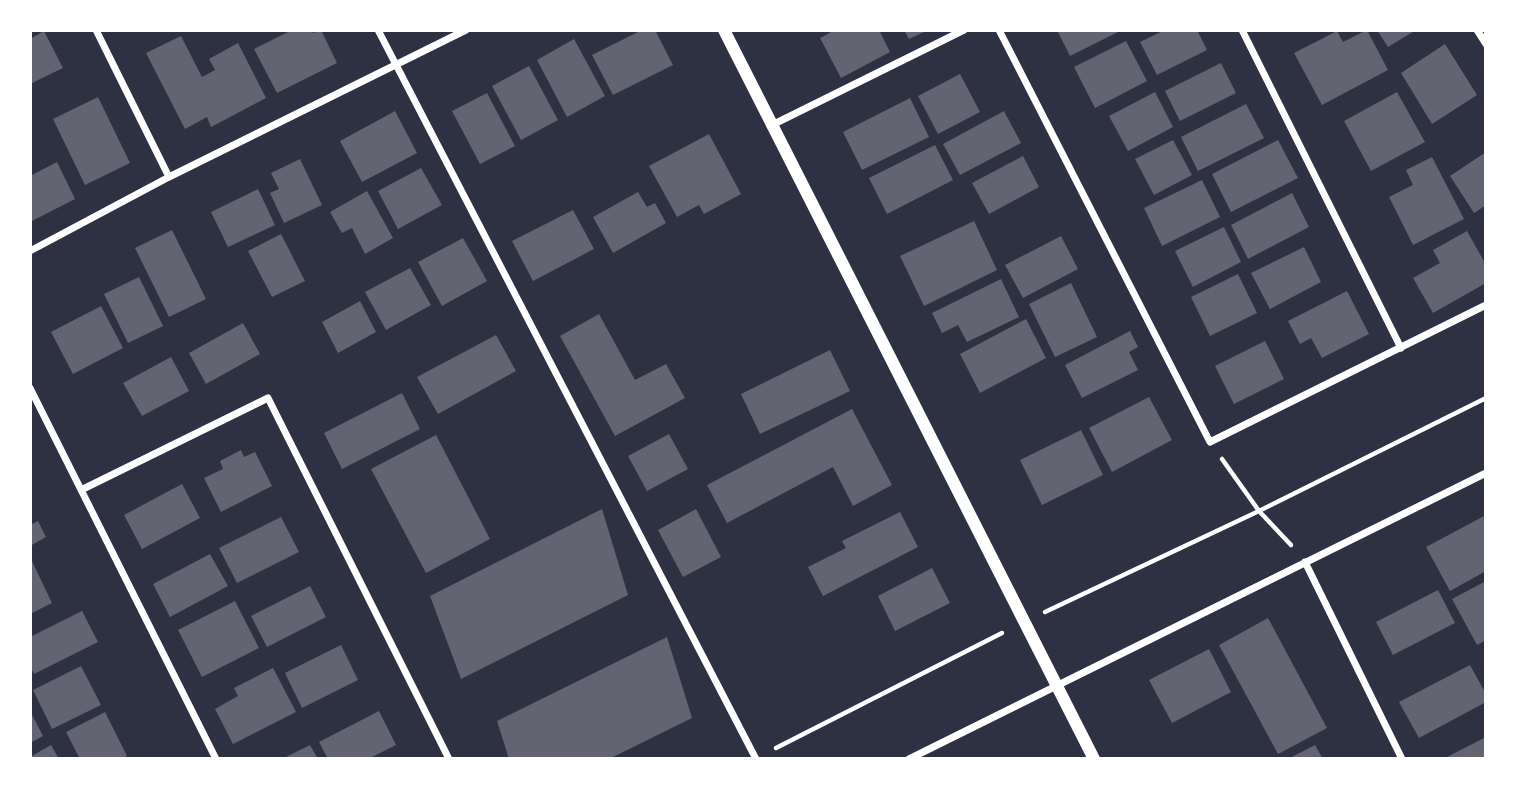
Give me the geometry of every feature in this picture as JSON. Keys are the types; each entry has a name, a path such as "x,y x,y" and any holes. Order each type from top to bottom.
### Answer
{"street":[{"path":"96,30 169,177"},
{"path":"378,30 756,759"},
{"path":"30,251 169,177 466,30"},
{"path":"724,30 770,126 1094,759"},
{"path":"770,126 964,30"},
{"path":"999,30 1210,442 1486,305"},
{"path":"1242,30 1401,348"},
{"path":"1477,30 1486,44"},
{"path":"30,388 216,759"},
{"path":"81,490 268,398 449,759"},
{"path":"909,759 1486,473"},
{"path":"1305,562 1402,759"}],"path":[{"path":"756,759 1023,622 1259,511 1486,398"},
{"path":"1210,442 1259,511 1305,562"}],"building":[{"path":"292,30 311,30 313,33 321,30 337,63 277,93 254,49"},
{"path":"642,30 655,30 673,65 613,95 592,55"},
{"path":"835,30 879,30 890,52 841,78 820,38"},
{"path":"904,30 928,30 909,39"},
{"path":"1057,30 1122,30 1070,56"},
{"path":"1165,30 1197,30 1207,50 1157,75 1140,42"},
{"path":"1367,30 1388,70 1322,105 1294,53 1337,31 1343,42"},
{"path":"1377,30 1416,30 1388,47"},
{"path":"44,31 63,68 30,84 30,39"},
{"path":"181,36 202,77 215,70 209,59 238,43 266,98 211,127 207,117 185,129 146,53"},
{"path":"574,39 605,96 567,117 537,60"},
{"path":"1126,41 1147,81 1095,108 1074,67"},
{"path":"1445,44 1477,95 1432,124 1401,73"},
{"path":"1221,63 1236,93 1180,121 1165,91"},
{"path":"529,66 558,120 521,140 492,86"},
{"path":"960,74 980,112 938,134 918,96"},
{"path":"1155,92 1173,127 1128,151 1109,116"},
{"path":"1397,92 1425,142 1371,171 1344,121"},
{"path":"487,93 515,146 480,164 452,111"},
{"path":"98,97 130,163 85,185 53,119"},
{"path":"910,98 929,137 862,170 843,132"},
{"path":"1246,104 1264,138 1198,171 1181,137"},
{"path":"395,111 417,153 362,182 340,141"},
{"path":"1004,111 1021,143 960,175 943,144"},
{"path":"709,134 741,194 704,214 699,205 677,217 649,166"},
{"path":"1173,140 1192,175 1154,195 1135,159"},
{"path":"1278,140 1298,178 1231,212 1212,174"},
{"path":"935,145 953,180 887,214 869,178"},
{"path":"1486,152 1486,205 1474,213 1450,176"},
{"path":"1023,156 1039,187 989,214 972,183"},
{"path":"1432,157 1464,219 1413,245 1389,197 1413,185 1406,170"},
{"path":"300,159 322,205 284,223 270,193 279,189 271,173"},
{"path":"57,162 75,199 30,222 30,176"},
{"path":"421,168 442,205 398,229 378,191"},
{"path":"1202,180 1220,217 1162,246 1144,208"},
{"path":"258,189 275,225 228,247 211,212"},
{"path":"367,191 393,238 365,254 352,228 342,233 330,212"},
{"path":"638,192 647,207 655,203 666,223 613,253 593,217"},
{"path":"1292,193 1309,227 1248,259 1231,225"},
{"path":"573,210 594,249 533,281 512,241"},
{"path":"974,221 997,270 924,306 900,256"},
{"path":"1224,227 1241,262 1193,287 1175,251"},
{"path":"172,230 206,299 169,317 135,248"},
{"path":"1467,231 1486,265 1486,283 1433,313 1413,278 1440,263 1433,250"},
{"path":"281,234 305,281 272,297 248,251"},
{"path":"1061,236 1078,269 1023,298 1005,265"},
{"path":"463,238 487,281 442,306 418,262"},
{"path":"1304,247 1321,282 1270,309 1251,273"},
{"path":"410,268 431,305 386,330 365,292"},
{"path":"1238,274 1257,313 1210,336 1191,297"},
{"path":"139,277 163,326 128,343 104,294"},
{"path":"1001,279 1019,317 967,342 958,325 942,333 932,313"},
{"path":"1071,283 1097,337 1055,357 1029,304"},
{"path":"1347,291 1369,334 1322,358 1311,338 1300,344 1288,321"},
{"path":"360,301 376,332 338,353 322,322"},
{"path":"101,306 123,348 73,374 51,332"},
{"path":"599,314 635,380 666,364 685,398 615,436 560,336"},
{"path":"1026,319 1046,358 980,393 960,354"},
{"path":"243,323 260,354 206,384 189,353"},
{"path":"1130,331 1138,347 1129,352 1138,370 1082,398 1065,365"},
{"path":"496,335 516,371 438,414 417,377"},
{"path":"1265,341 1284,379 1234,404 1215,366"},
{"path":"830,350 850,391 760,434 741,394"},
{"path":"171,357 189,391 142,416 123,383"},
{"path":"402,393 420,429 342,469 324,433"},
{"path":"1149,397 1172,440 1112,472 1089,428"},
{"path":"852,409 892,485 853,506 833,467 727,523 707,485"},
{"path":"1081,430 1103,475 1042,505 1020,460"},
{"path":"669,434 688,469 647,491 628,456"},
{"path":"436,435 490,539 426,573 371,469"},
{"path":"241,450 244,457 255,452 272,486 221,512 204,478 223,469 220,461"},
{"path":"182,484 200,518 142,549 124,515"},
{"path":"602,509 628,595 461,679 430,596"},
{"path":"696,509 721,557 683,577 658,530"},
{"path":"900,512 918,547 823,596 808,567 846,548 842,541"},
{"path":"1486,515 1486,571 1450,591 1426,547"},
{"path":"281,517 299,552 237,583 219,548"},
{"path":"38,521 46,537 30,546 30,525"},
{"path":"210,554 228,586 170,617 153,584"},
{"path":"30,557 52,603 30,614"},
{"path":"932,568 950,603 895,631 878,596"},
{"path":"1486,581 1486,640 1477,645 1452,599"},
{"path":"310,586 326,617 267,647 251,616"},
{"path":"1438,590 1455,623 1393,655 1376,622"},
{"path":"235,601 259,648 202,677 178,630"},
{"path":"82,611 98,642 34,674 30,666 30,637"},
{"path":"1268,618 1327,728 1278,754 1219,645"},
{"path":"667,637 692,718 609,759 509,759 497,721"},
{"path":"341,645 358,680 302,708 285,673"},
{"path":"1209,649 1231,692 1172,723 1149,680"},
{"path":"1470,665 1486,694 1486,702 1419,738 1399,702"},
{"path":"81,666 101,705 52,729 33,690"},
{"path":"273,668 296,712 233,744 215,709 238,696 234,688"},
{"path":"30,711 43,736 30,743"},
{"path":"379,711 396,745 368,759 328,759 319,742"},
{"path":"105,712 127,756 121,759 80,759 66,732"},
{"path":"1486,737 1486,759 1443,759"},
{"path":"51,745 59,759 30,759 30,757"},
{"path":"310,745 318,759 282,759"},
{"path":"1315,745 1323,759 1288,759"}]}
